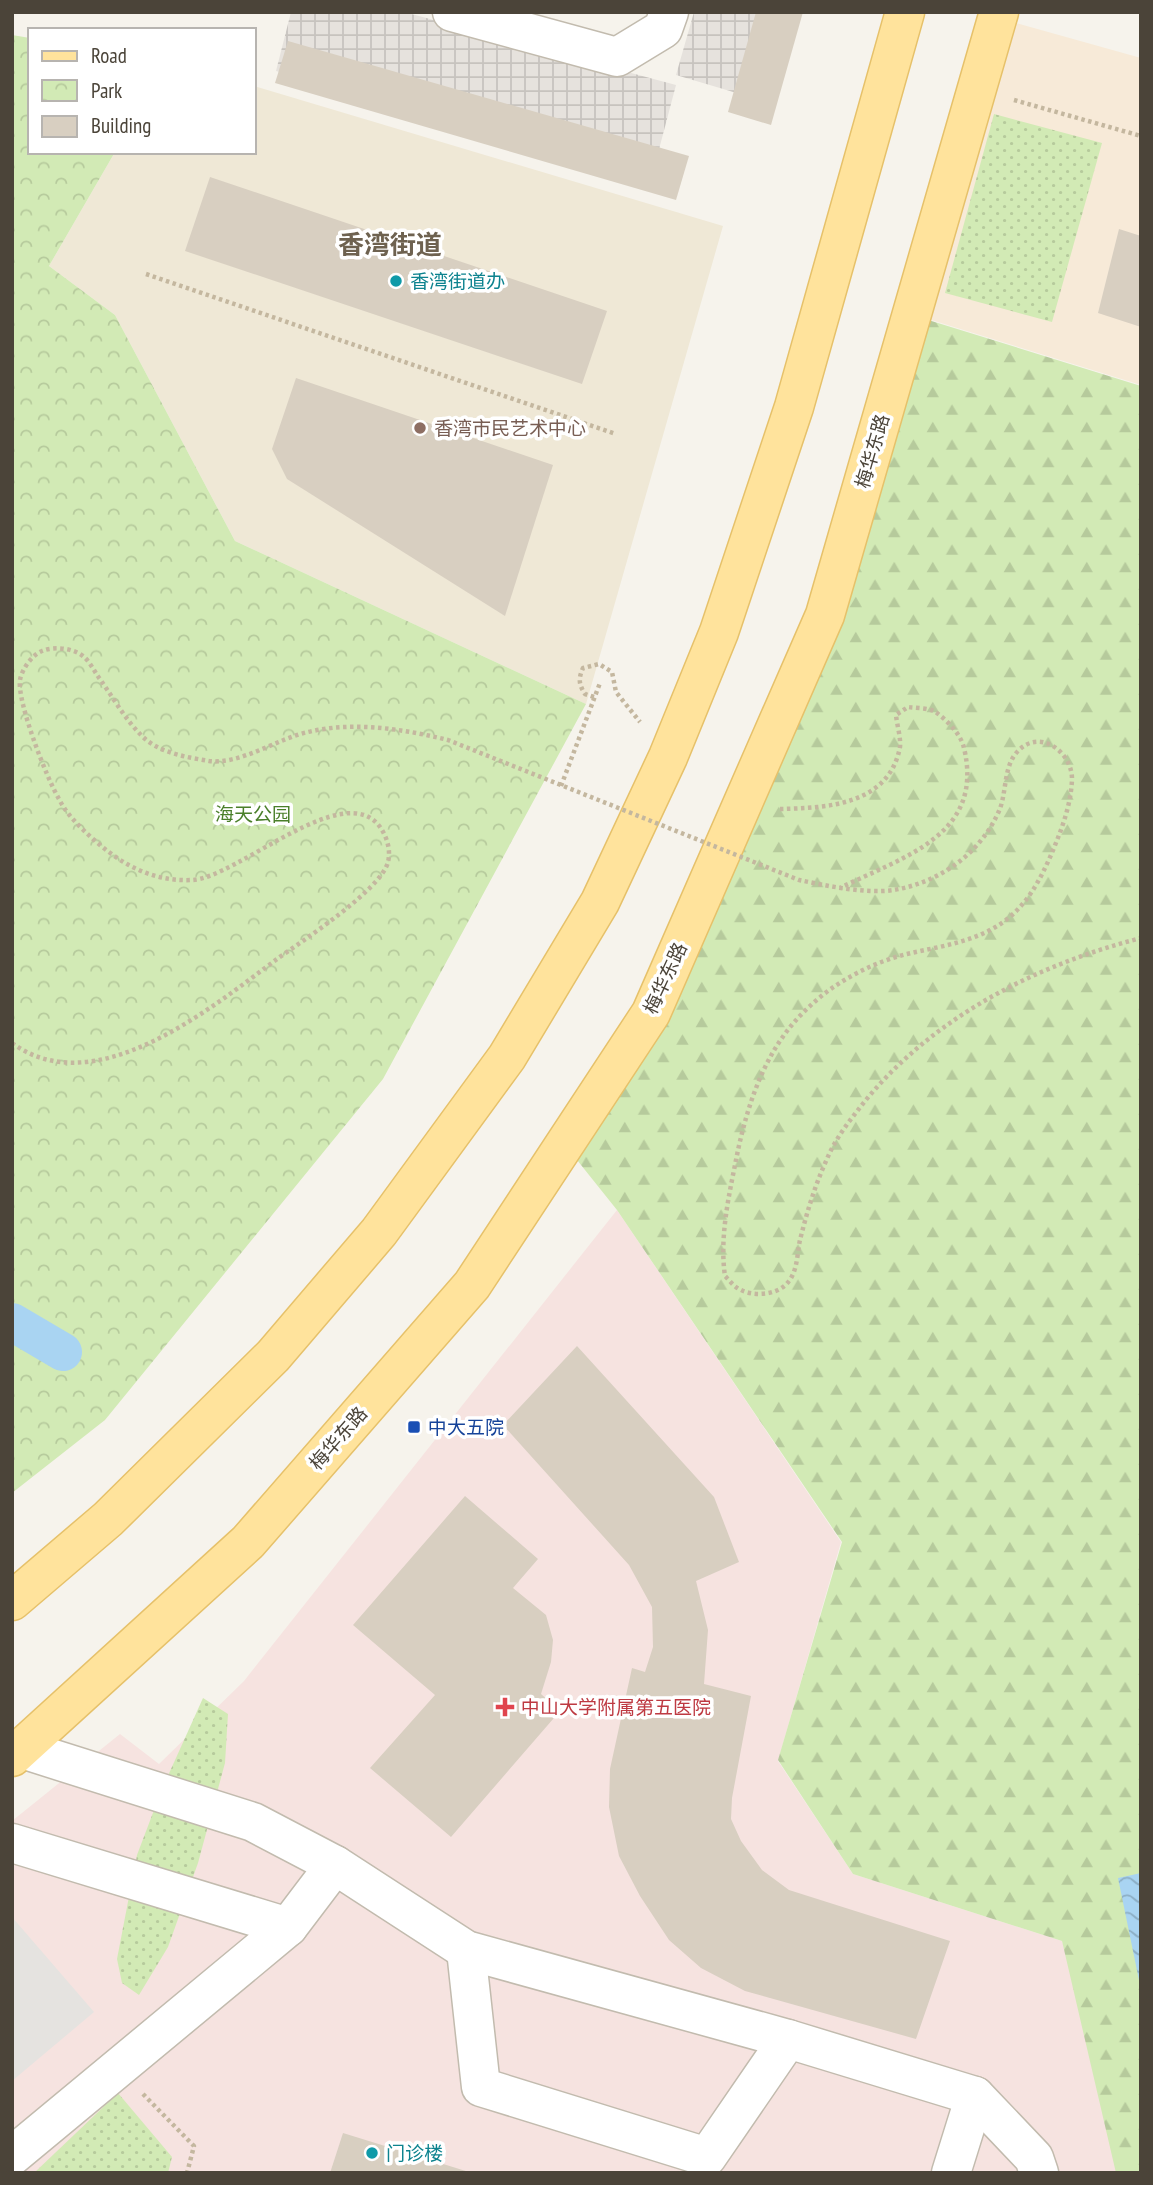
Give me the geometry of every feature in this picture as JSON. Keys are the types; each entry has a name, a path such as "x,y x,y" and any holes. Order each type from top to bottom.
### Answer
{"main road":[{"path":"12,1601 108,1519 273,1356 379,1232 507,1057 600,902 668,757 719,632 794,407 905,12"},
{"name":"梅华东路","path":"17,1753 248,1542 472,1285 651,1013 825,615 999,12"}],"lane":[{"path":"452,12 617,57 663,29 669,12"},
{"path":"17,1753 253,1822 335,1866 466,1950 788,2039 975,2096 1034,2158 1039,2173"},
{"path":"12,1843 288,1927"},
{"path":"12,2156 288,1927 335,1866"},
{"path":"466,1950 481,2087 707,2157 788,2039"},
{"path":"951,2173 975,2096"}],"path":[{"path":"976,90 1141,136"},
{"path":"146,274 616,435"},
{"path":"12,1043 36,1056 61,1062 81,1063 132,1051 204,1013 362,895 381,875 387,864 389,846 382,829 371,817 358,812 342,813 296,831 220,873 194,880 141,873 113,858 76,824 59,800 23,705 19,684 23,670 40,652 68,649 84,657 141,736 162,750 215,762 270,747 304,732 334,727 404,730 448,740 799,880 840,888 892,890 920,883 946,872 968,856 988,833 1000,808 1009,768 1016,752 1028,743 1044,741 1059,749 1068,761 1072,776 1070,803 1059,836 1033,891 1018,908 1006,920 983,934 946,947 905,954 866,969 834,987 810,1005 783,1035 768,1060 757,1082 744,1125 723,1242 725,1276 738,1289 755,1295 782,1287 790,1280 796,1266 813,1193 828,1156 847,1124 877,1087 912,1052 950,1022 1001,992 1051,968 1141,938"},
{"path":"594,697 585,694 579,676 583,668 598,664 612,672 616,692 668,757"},
{"path":"561,786 600,683"},
{"path":"740,809 822,808 852,801 873,790 896,760 901,744 896,715 908,707 932,710 951,726 964,744 968,784 961,806 946,829 930,844 840,888"},
{"path":"118,2068 194,2146 187,2173"}],"shaded area":[{"path":"291,12 404,12 676,85 653,172 276,71"},
{"path":"694,12 765,12 740,94 676,75"},
{"path":"998,18 1141,58 1141,385 912,314"},
{"name":"香湾市民艺术中心","path":"256,87 723,226 586,704 235,541 115,315 49,266 114,154 256,154"},
{"name":"中山大学附属第五医院","path":"617,1210 841,1542 778,1761 853,1874 1062,1941 1114,2119 1125,2173 12,2173 12,1821 120,1734 159,1764 244,1681"},
{"path":"12,1917 94,2012 12,2081"}],"green space":[{"name":"海天公园","path":"12,35 28,38 28,154 114,154 49,266 115,315 235,541 586,704 383,1079 105,1420 12,1493"},
{"path":"994,114 1102,143 1052,322 945,293"},
{"path":"912,315 1141,386 1141,2173 1116,2173 1062,1941 853,1874 778,1760 842,1542 617,1210 565,1145 651,1013 825,615"},
{"path":"203,1698 228,1714 225,1763 198,1863 168,1947 139,1995 122,1983 117,1959 137,1855 162,1789"},
{"path":"118,2093 172,2157 168,2173 34,2173"}],"water":[{"path":"1141,1873 1141,1990 1118,1878"}],"building":[{"path":"756,12 803,12 771,125 728,112"},
{"path":"288,41 689,156 676,200 275,83"},
{"name":"香湾街道办","path":"210,177 607,311 582,384 185,251"},
{"path":"1119,229 1141,236 1141,327 1098,313"},
{"path":"296,378 553,465 505,616 287,479 272,449"},
{"path":"577,1346 714,1497 739,1562 696,1581 708,1630 704,1684 751,1696 732,1798 731,1819 741,1841 762,1870 789,1890 950,1941 916,2039 745,1991 701,1968 669,1940 640,1896 619,1856 609,1807 610,1769 632,1668 645,1672 653,1647 652,1607 629,1565 503,1425"},
{"path":"465,1496 538,1559 513,1588 546,1615 553,1640 551,1662 541,1694 560,1711 451,1837 370,1768 435,1695 353,1625"},
{"name":"门诊楼","path":"343,2133 469,2172 469,2173 330,2173"}],"waterway":[{"path":"12,1322 63,1352"}],"place":[{"name":"香湾街道办","path":"396,281"},
{"name":"香湾市民艺术中心","path":"420,428"},
{"name":"中大五院","path":"414,1427"},
{"name":"中山大学附属第五医院","path":"505,1707"},
{"name":"门诊楼","path":"372,2153"}],"district":[{"name":"香湾街道","path":"390,245"}]}
